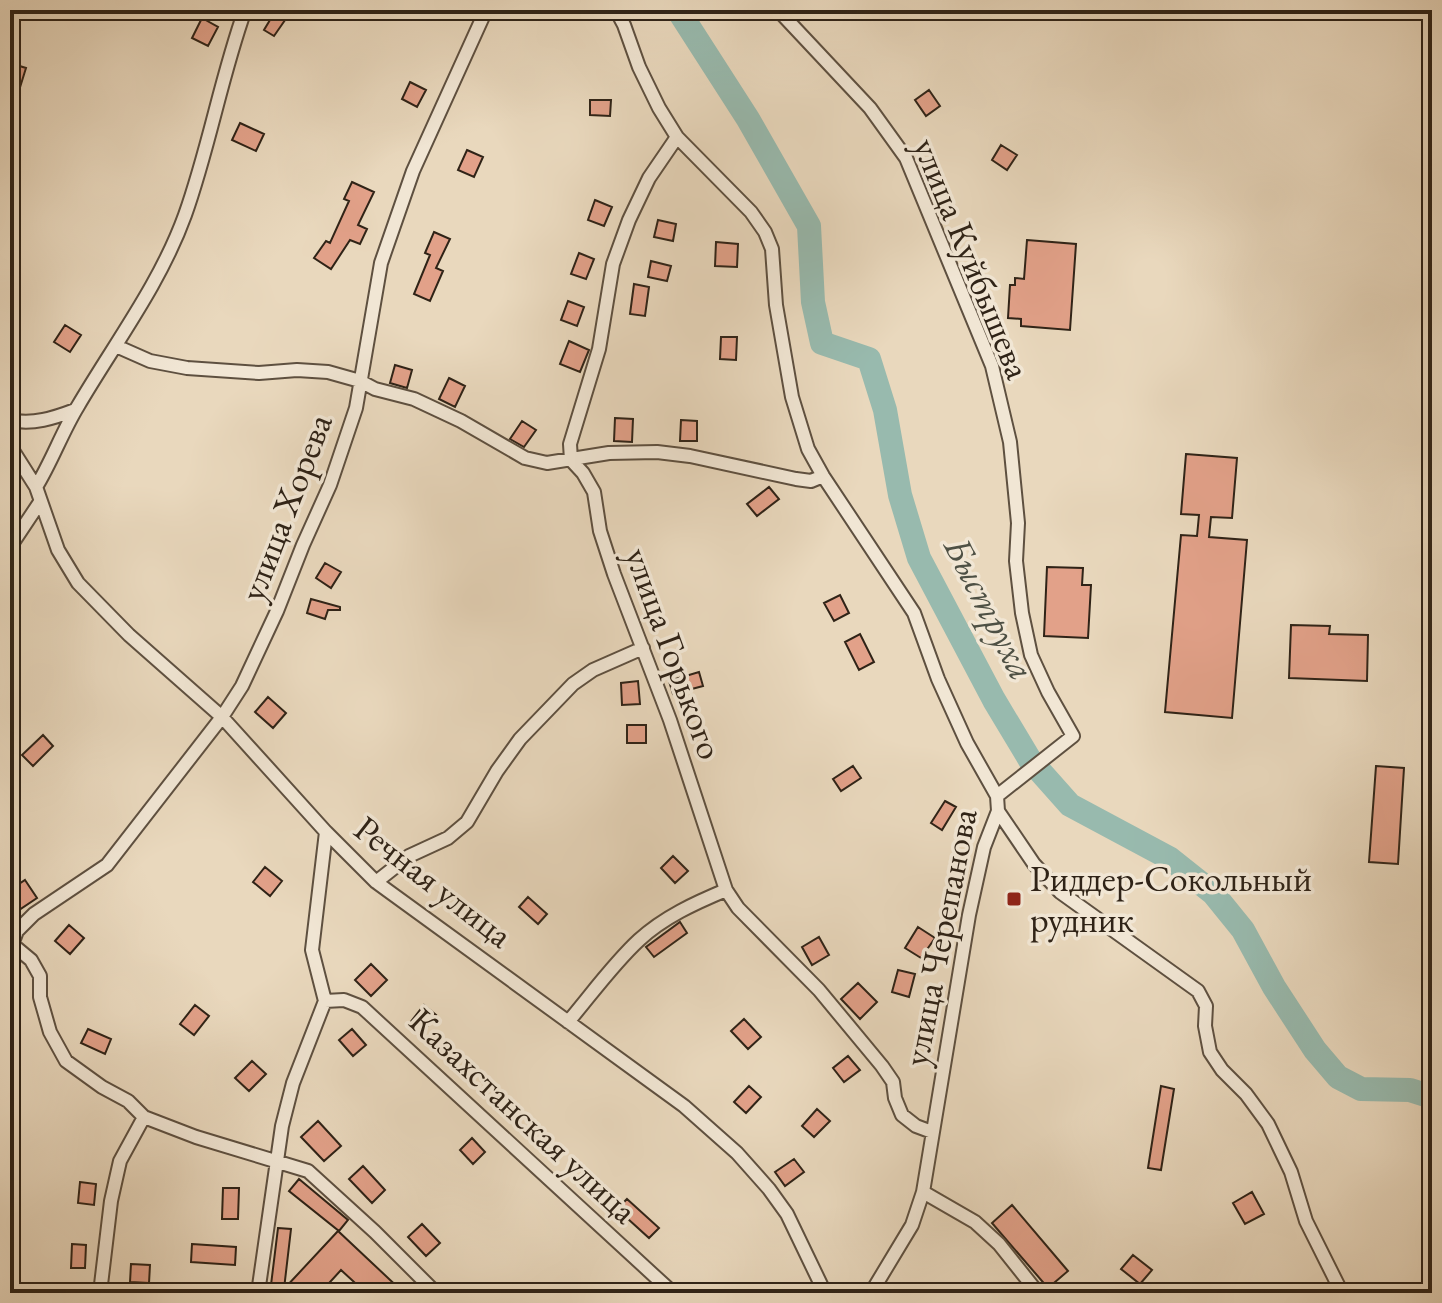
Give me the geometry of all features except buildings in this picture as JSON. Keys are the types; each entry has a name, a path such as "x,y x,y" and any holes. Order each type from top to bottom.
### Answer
{"street":[{"path":"36,487 75,410 116,346 167,255 185,213 245,10"},
{"name":"улица Хорева","path":"12,947 17,931 34,914 107,865 222,717 242,686 330,485 356,408 385,250 413,171 486,10"},
{"name":"улица Черепанова","path":"616,10 646,81 677,137 751,212 765,232 772,249 776,305 792,397 808,449 914,613 938,679 967,743 997,796 998,811 984,847 969,915 923,1192 912,1225 871,1293"},
{"name":"улица Куйбышева","path":"778,10 870,108 906,158 992,366 1010,442 1018,523 1016,561 1031,655 1073,736 997,796"},
{"path":"571,460 570,444 599,349 613,264 649,178 677,137"},
{"path":"116,346 150,361 187,368 259,373 297,370 328,372 414,399 525,458 547,463 609,453 657,452 796,479 811,481 823,476"},
{"path":"10,420 23,423 52,419 75,410"},
{"name":"Речная улица","path":"10,446 36,487 58,550 78,583 129,635 222,717 326,832 376,882 684,1106 737,1153 787,1214 825,1293"},
{"name":"улица Горького","path":"571,460 594,492 600,531 726,890 738,908 819,990 882,1066 893,1082 902,1115 916,1126 932,1132"},
{"path":"10,472 21,462"},
{"path":"10,547 40,502"},
{"path":"376,882 409,856 448,838 467,822 520,739 573,684 593,670 643,648"},
{"path":"998,811 1034,864 1060,892 1198,991 1206,1006 1205,1026 1210,1052 1268,1124 1291,1172 1306,1221 1342,1293"},
{"path":"258,1293 275,1161 293,1083 325,1001 312,950 326,832"},
{"path":"568,1022 638,941 664,921 726,890"},
{"path":"12,947 31,960 40,976 40,997 50,1032 66,1061 128,1101 144,1117 196,1137 308,1171 436,1293"},
{"name":"Казахстанская улица","path":"325,1001 344,1000 362,1007 673,1293"},
{"path":"100,1293 111,1201 120,1161 144,1117"},
{"path":"923,1192 975,1222 999,1244 1038,1293"}],"waterway":[{"name":"Быструха","path":"678,10 748,119 809,226 813,302 822,343 869,359 885,410 900,495 919,558 994,700 1030,760 1070,805 1169,858 1213,893 1243,930 1274,987 1315,1050 1338,1077 1361,1089 1410,1090 1432,1097"}],"place":[{"name":"Риддер-Сокольный рудник","path":"1014,899"}]}
